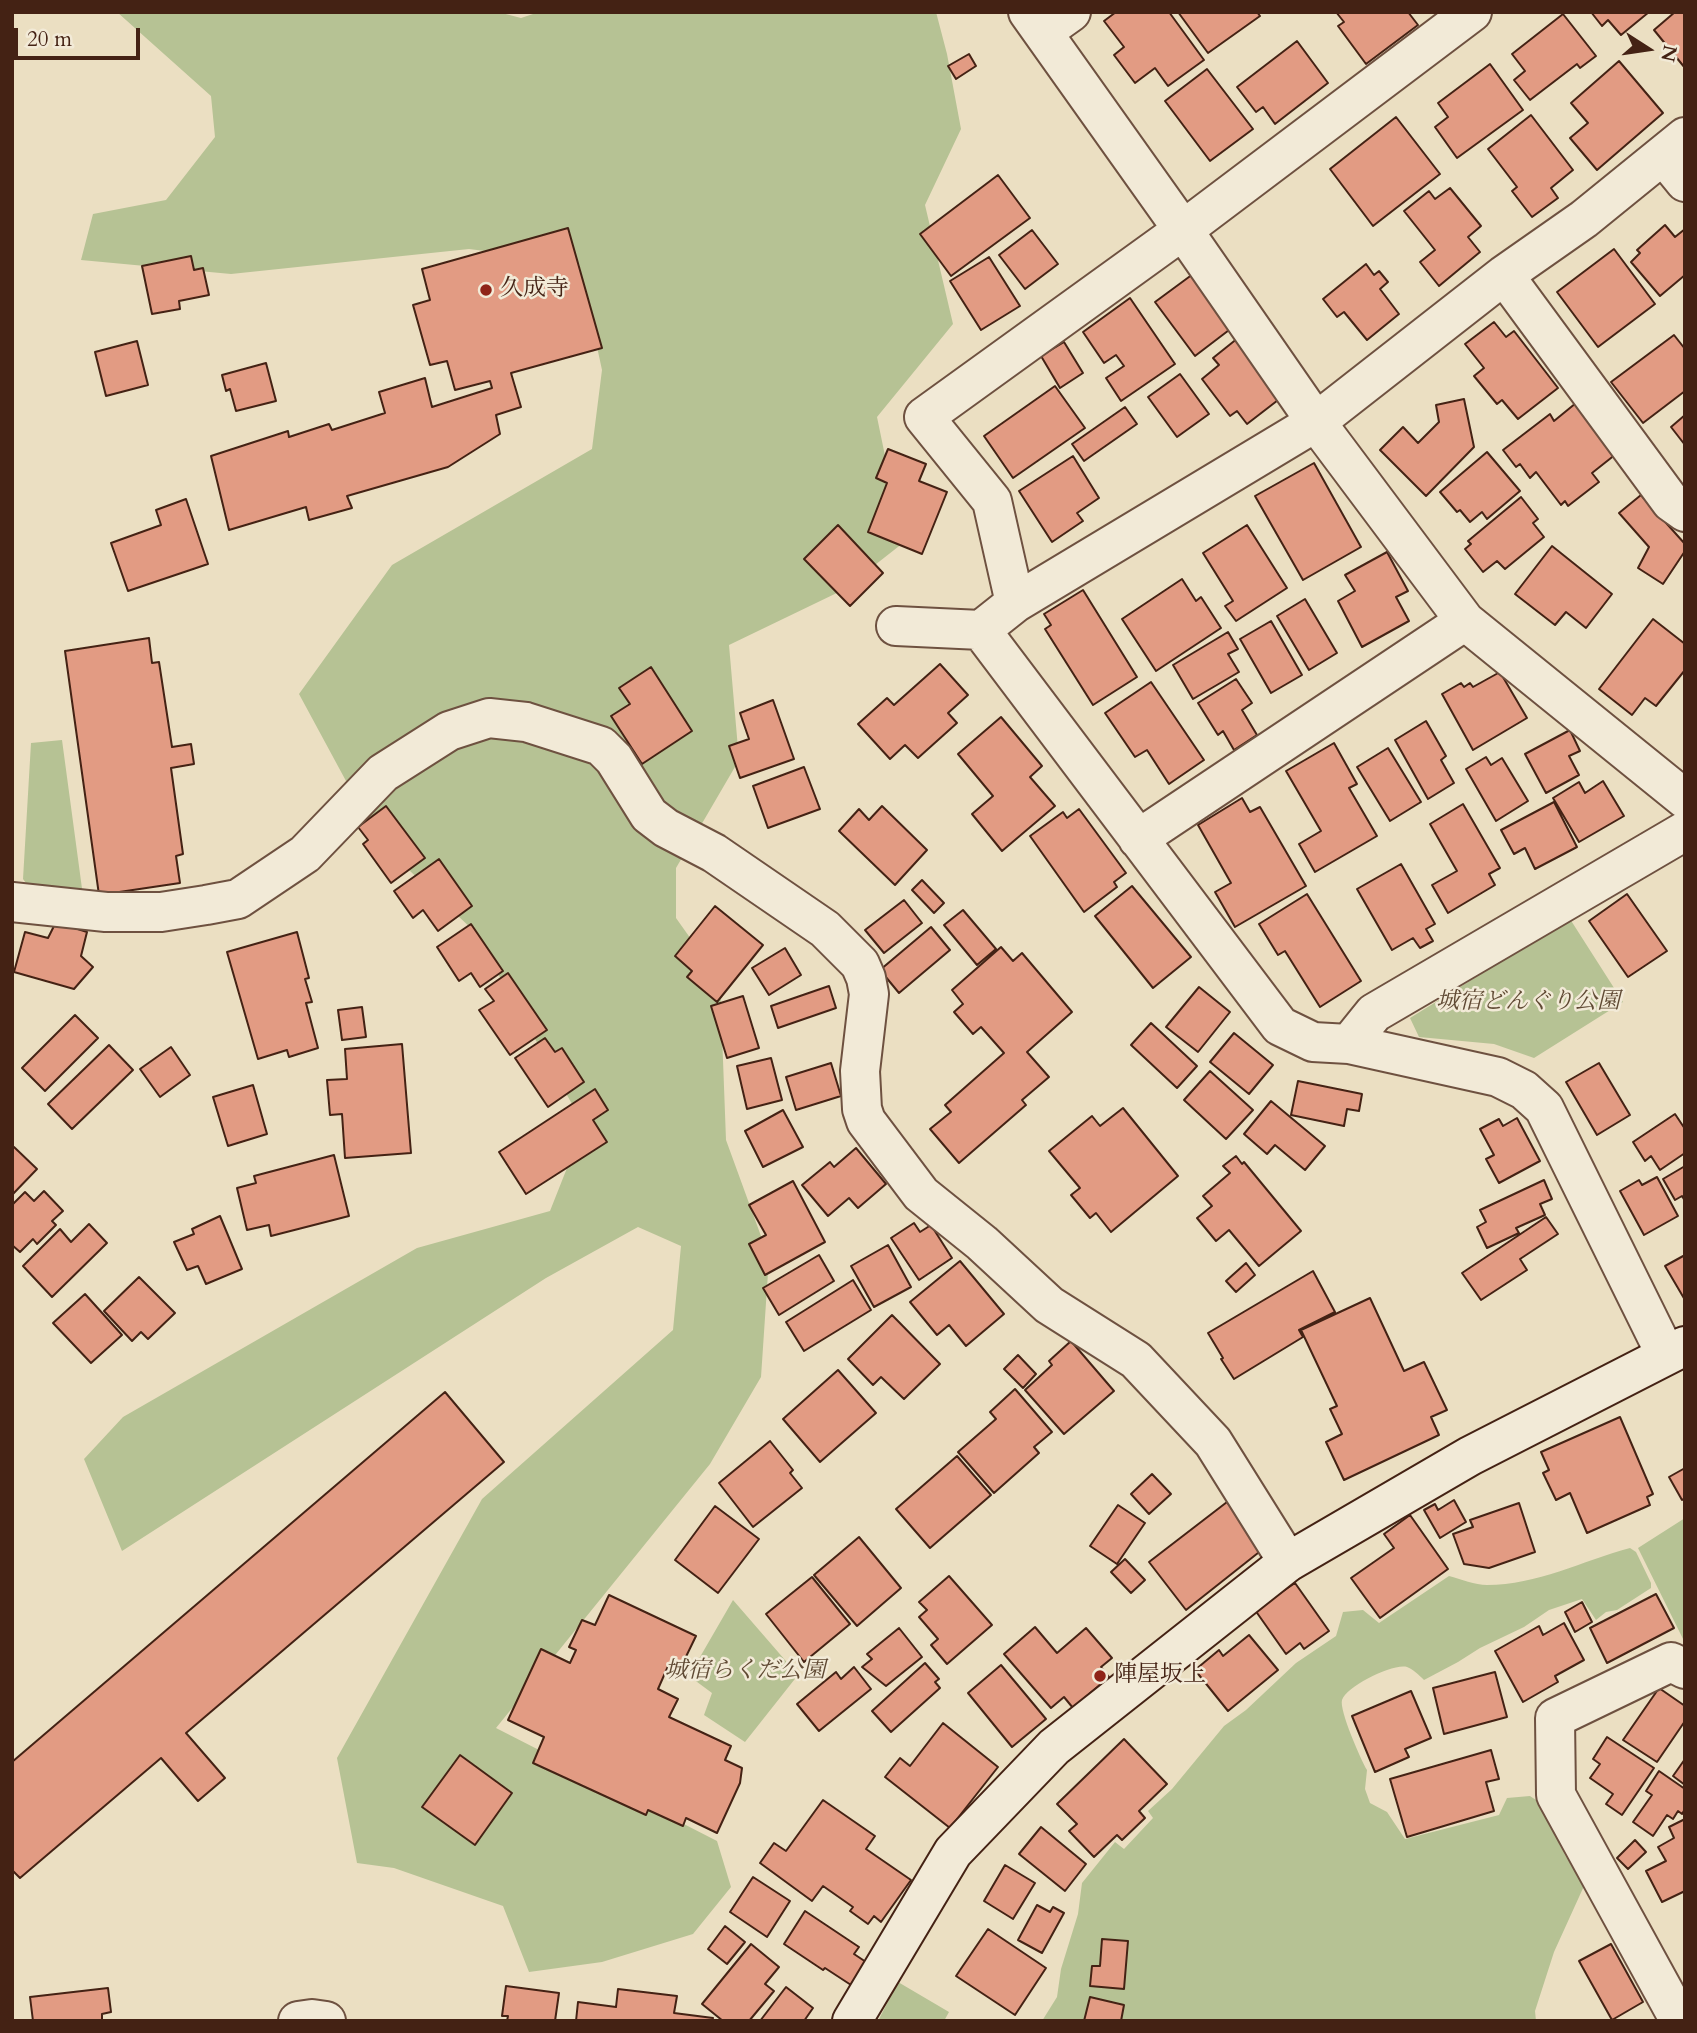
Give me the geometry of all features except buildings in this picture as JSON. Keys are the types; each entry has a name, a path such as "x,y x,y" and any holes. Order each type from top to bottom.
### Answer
{"street":[{"path":"1015,603 992,501 924,417 1183,230 1472,12"},
{"path":"1047,19 1183,230 1316,422 1465,621 1685,799"},
{"path":"896,626 981,630 1015,603 1316,422 1504,275 1678,158"},
{"path":"1504,275 1671,502 1685,512"},
{"path":"1138,839 1465,621"},
{"path":"852,2021 953,1852 1054,1747 1288,1562 1470,1456 1676,1350 1545,1108 1524,1090 1498,1077 1349,1044 1313,1042 1280,1026 981,630"},
{"path":"12,902 106,912 161,912 238,899 305,854 383,773 449,731 489,718 526,722 601,746 614,758 649,815 666,828 714,853 825,929 860,964 869,994 860,1071 862,1109 866,1121 921,1194 982,1243 1049,1305 1136,1360 1213,1442 1288,1562"},
{"path":"1349,1044 1374,1013 1685,831"},
{"path":"1679,2008 1556,1795 1555,1718 1671,1662 1685,1670"},
{"path":"298,2021 326,2021"}],"green space":[{"path":"117,12 498,12 521,18 539,12 936,12 947,54 961,129 925,205 953,324 877,417 903,543 843,590 729,645 739,760 676,868 676,918 720,980 726,1140 769,1258 761,1377 710,1464 496,1728 717,1841 731,1887 693,1934 602,1962 529,1972 503,1906 394,1868 357,1863 337,1758 482,1499 673,1330 681,1246 638,1227 546,1278 122,1551 84,1459 123,1417 417,1248 550,1211 584,1125 473,930 379,842 299,694 392,565 592,449 602,370 579,263 469,249 231,274 81,260 93,214 166,200 215,137 211,96"},
{"path":"62,740 83,896 32,891 23,879 31,743"},
{"name":"城宿どんぐり公園","path":"1570,919 1623,1002 1534,1058 1494,1044 1419,1037 1410,1018"},
{"path":"1685,1518 1685,1643 1638,1548"},
{"path":"1630,1548 1636,1552 1651,1588 1617,1610 1606,1612 1596,1620 1582,1599 1549,1610 1524,1627 1424,1680 1407,1667 1392,1668 1361,1682 1342,1700 1347,1724 1367,1770 1365,1789 1370,1803 1387,1812 1405,1839 1499,1815 1507,1798 1530,1796 1539,1802 1565,1855 1584,1886 1554,1952 1535,2011 1536,2021 1042,2021 1057,1997 1061,1969 1078,1914 1082,1883 1115,1842 1124,1849 1153,1818 1148,1811 1172,1789 1224,1726 1246,1710 1296,1663 1336,1636 1343,1612 1363,1610 1379,1623 1449,1576 1482,1585 1506,1584 1542,1577"},
{"name":"城宿らくだ公園","path":"733,1600 798,1675 745,1742 704,1715 712,1693 689,1676"},
{"path":"898,1982 949,2012 944,2021 878,2021"}],"place":[{"name":"久成寺","path":"486,290"},
{"name":"陣屋坂上","path":"1100,1676"}]}
